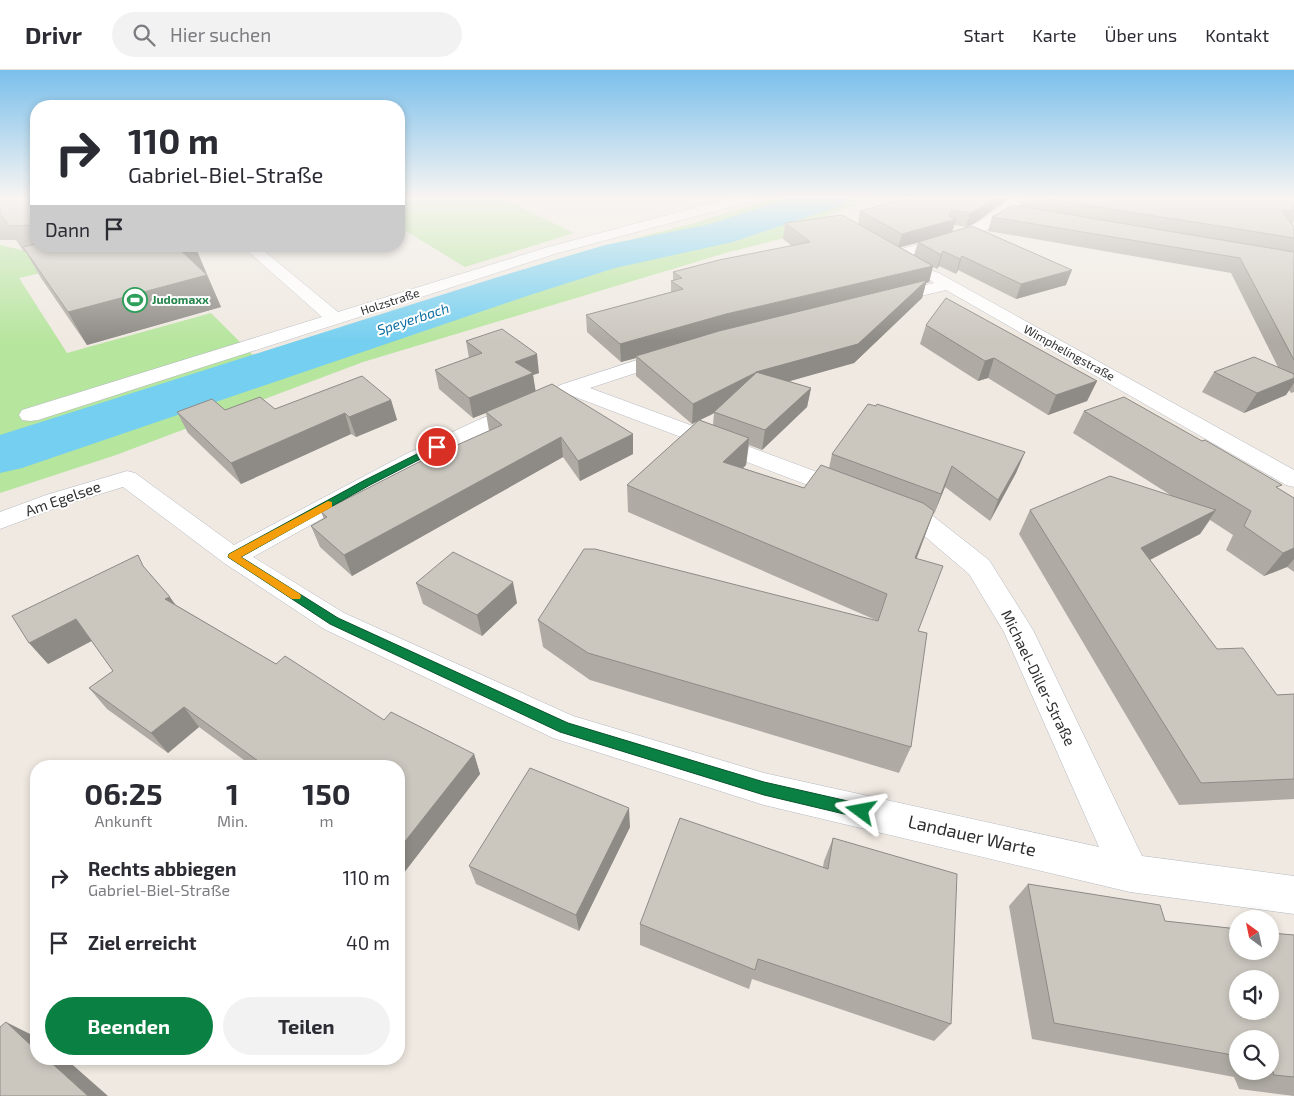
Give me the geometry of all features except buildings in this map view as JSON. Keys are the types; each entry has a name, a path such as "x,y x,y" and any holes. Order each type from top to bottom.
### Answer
{"street":[{"name":"Holzstraße","path":"30,415 572,245"},
{"name":"Wimphelingstraße","path":"878,245 1290,473"},
{"path":"895,254 929,245"},
{"path":"256,252 335,319"},
{"path":"871,303 948,285"},
{"path":"233,557 367,483 472,429 570,388 688,350"},
{"name":"Michael-Diller-Straße","path":"570,388 924,522 979,567 1018,630 1130,873"},
{"name":"Landauer Warte","path":"126,478 233,557 334,621 565,728 764,789 1130,873 1294,895"},
{"name":"Am Egelsee","path":"0,521 55,500 126,478"}],"green space":[{"path":"0,245 30,252 131,252 19,278 67,353 211,313 253,355 578,253 610,245 757,245 363,362 116,455 0,493"},
{"path":"429,245 536,245 465,267"}],"waterway":[{"name":"Speyerbach","path":"0,455 514,286 605,258 667,245"}],"slow traffic":[{"path":"296,596 233,557 328,505"}],"place":[{"name":"Judomaxx","path":"135,300"}],"route":[{"path":"437,447 367,483 233,557 334,621 565,728 764,789 861,811"}]}
